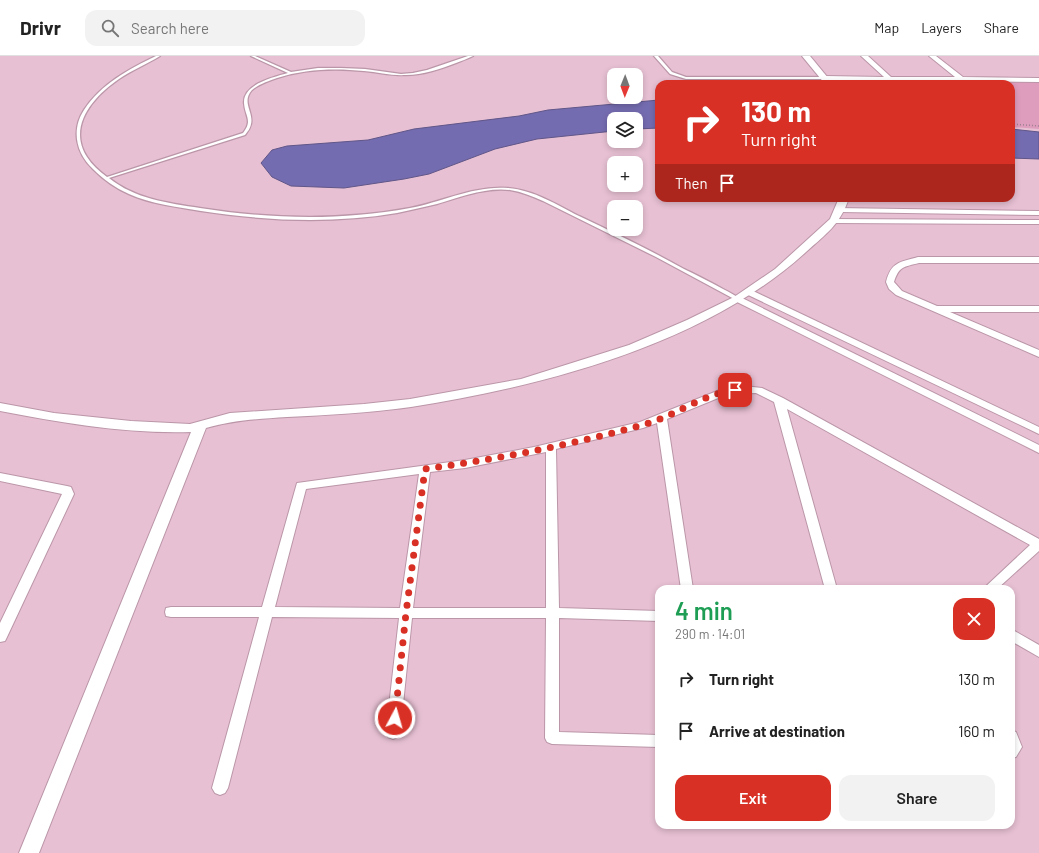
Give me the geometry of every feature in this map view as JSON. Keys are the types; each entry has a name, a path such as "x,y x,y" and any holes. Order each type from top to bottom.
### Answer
{"street":[{"path":"806,56 826,80"},
{"path":"864,56 890,79"},
{"path":"932,56 962,80"},
{"path":"858,80 1039,80"},
{"path":"839,210 1039,222"},
{"path":"0,407 54,416 131,425 181,428 200,426 230,416 357,409 410,403 523,382 633,348 691,323 738,298 779,271 839,210 1039,213"},
{"path":"1039,260 918,260 898,266 893,271 890,282 892,287 899,293 1039,354"},
{"path":"749,292 1039,431"},
{"path":"738,298 1039,449"},
{"path":"933,309 1039,309"},
{"path":"220,788 301,486 514,456 643,425 726,391 744,388 758,390 779,400 1039,544 993,585"},
{"path":"779,400 830,585"},
{"path":"662,418 686,585"},
{"path":"29,853 200,426"},
{"path":"551,447 553,613 552,738 655,741"},
{"path":"393,733 406,613 425,469"},
{"path":"0,478 67,490 68,494 0,637"},
{"path":"171,612 553,613 655,616"},
{"path":"1015,637 1039,652"}],"lane":[{"path":"158,56 124,74 105,87 91,101 81,117 77,133 79,148 87,163 121,188 150,199 216,213 269,218 316,219 360,217 411,209 493,189 511,189 540,198 738,298"},
{"path":"253,56 290,73"},
{"path":"106,178 244,134 250,128 251,120 245,99 249,92 258,85 290,73 344,69 414,74 471,56"},
{"path":"656,56 671,73 686,78 780,80"}],"path":[{"path":"1015,124 1039,126"}],"shaded area":[{"path":"1015,82 1039,82 1039,129 1015,127"},
{"path":"655,100 655,128 643,129 643,112 607,112 607,132 537,139 495,149 429,174 404,179 344,188 291,186 272,177 261,163 272,150 287,146 368,140 414,129 519,116 548,110 615,104 643,104 643,101"},
{"path":"1015,129 1039,132 1039,159 1015,158"}],"route":[{"path":"395,718 406,613 425,469 514,456 643,425 662,418 709,396 735,390"}]}
